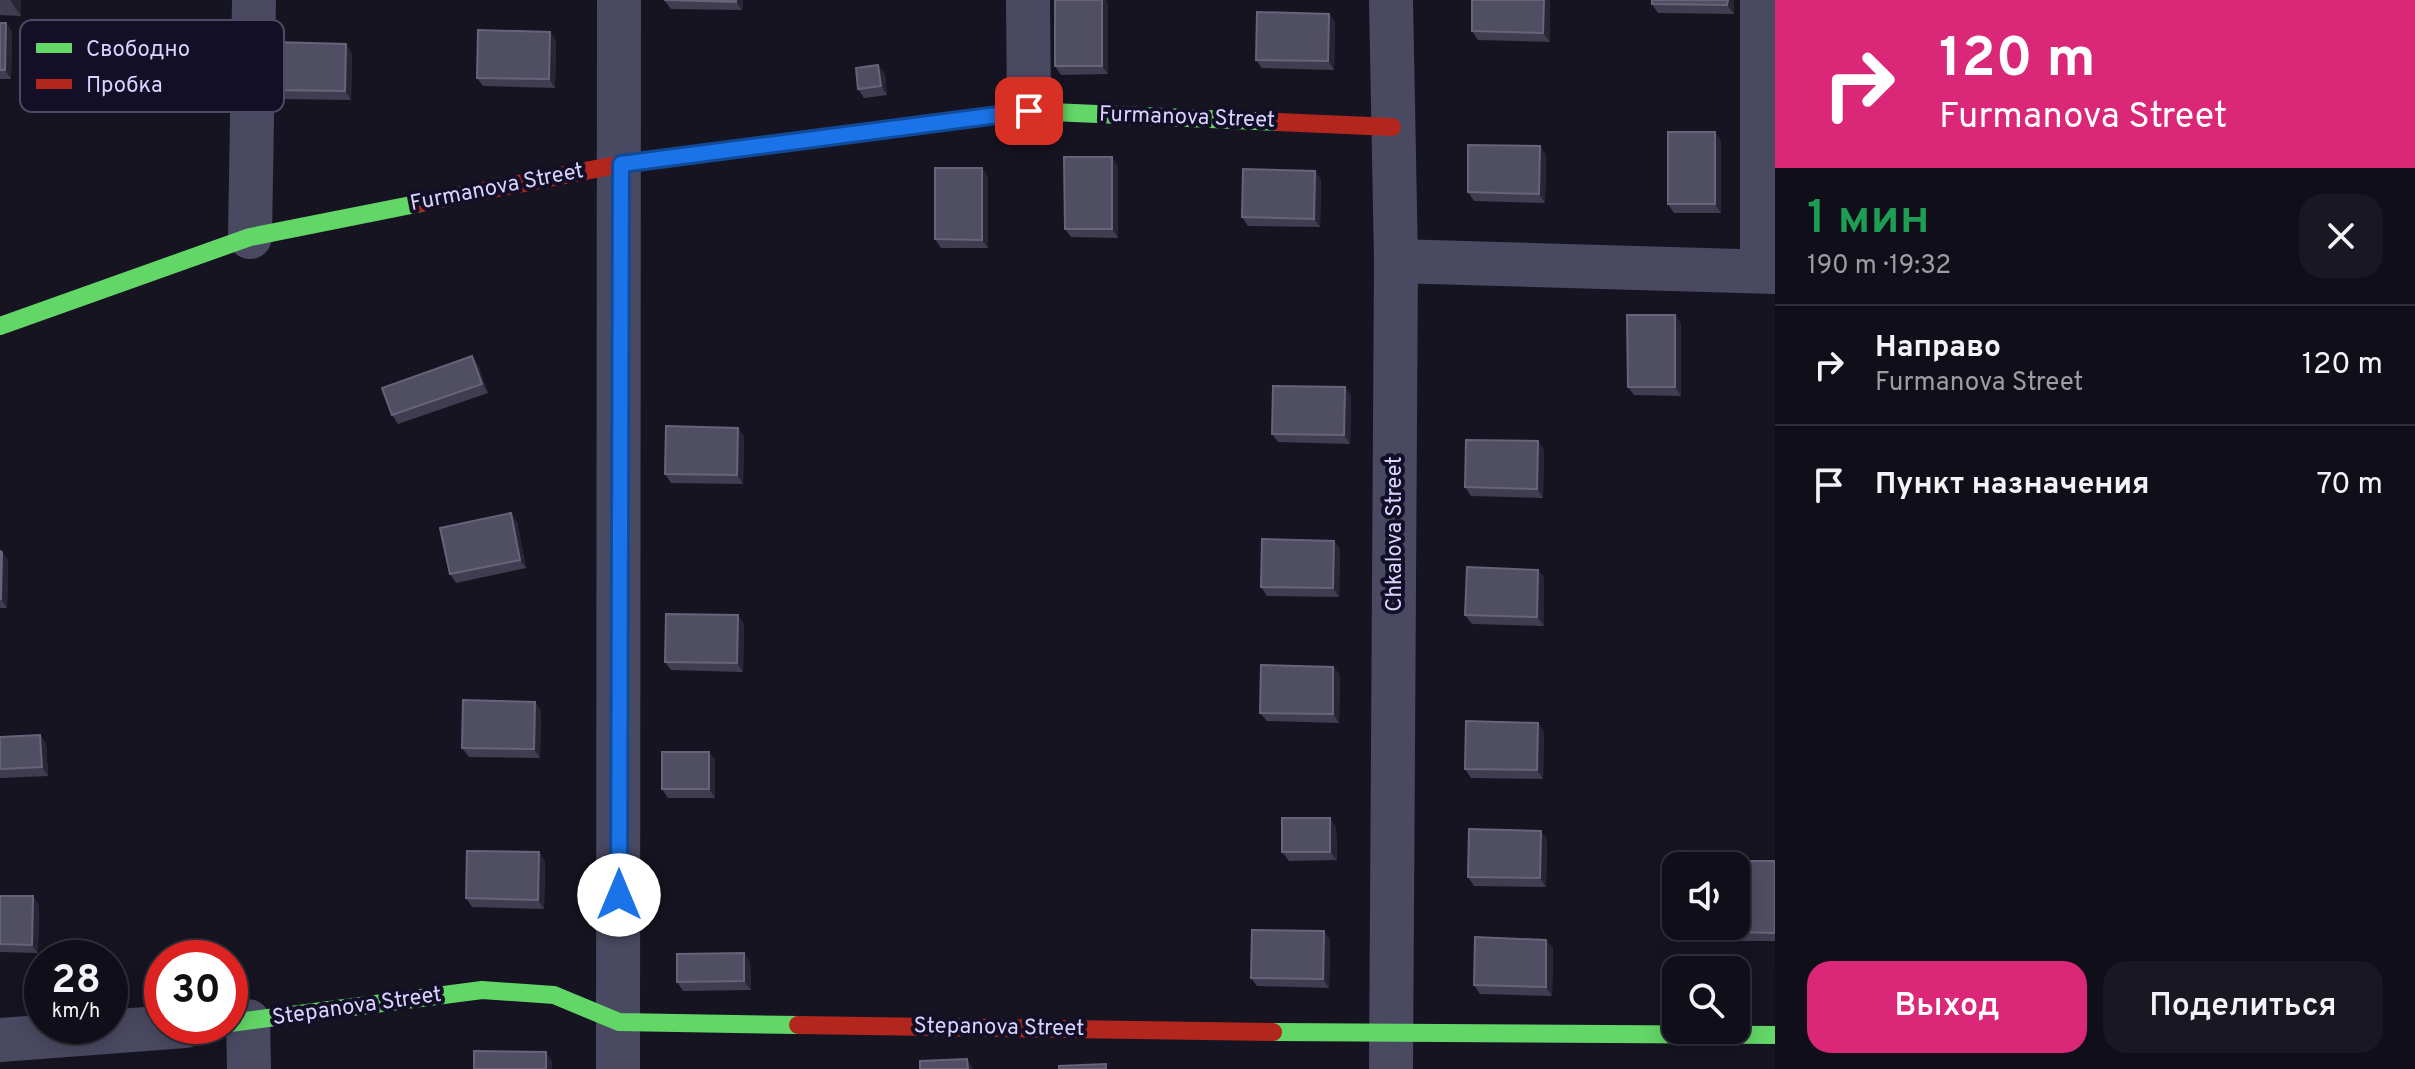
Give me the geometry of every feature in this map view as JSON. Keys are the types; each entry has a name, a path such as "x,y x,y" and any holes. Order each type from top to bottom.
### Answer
{"street":[{"path":"254,0 254,20"},
{"path":"618,1069 619,0"},
{"path":"1028,0 1029,111"},
{"name":"Chkalova Street","path":"1391,0 1396,261 1392,1052"},
{"path":"1396,261 1768,271 1762,0"},
{"name":"Furmanova Street","path":"0,326 250,237 621,164 1029,111 1392,127"},
{"path":"250,237 252,112"},
{"name":"Stepanova Street","path":"248,1021 482,990 554,995 619,1022 1392,1052 1775,1035"},
{"path":"0,1040 144,1029"},
{"path":"244,1044 249,1069"}],"building":[{"path":"664,0 736,0 736,2"},
{"path":"1055,0 1102,0 1102,66 1055,66"},
{"path":"1472,0 1544,0 1543,33 1472,31"},
{"path":"1652,0 1728,0 1727,5 1652,4"},
{"path":"1257,12 1329,14 1328,61 1256,60"},
{"path":"0,23 6,23 5,70 0,70"},
{"path":"478,30 550,32 549,79 477,78"},
{"path":"284,42 346,44 345,91 284,90"},
{"path":"878,65 881,86 858,89 856,68"},
{"path":"1668,132 1715,132 1715,204 1668,204"},
{"path":"1468,145 1540,146 1539,194 1468,192"},
{"path":"1064,157 1112,157 1112,229 1065,229"},
{"path":"935,168 982,168 982,240 935,239"},
{"path":"1243,169 1315,171 1314,219 1242,217"},
{"path":"1627,315 1675,315 1675,387 1628,387"},
{"path":"472,356 482,384 392,415 382,388"},
{"path":"1273,386 1345,387 1344,435 1272,434"},
{"path":"666,426 738,428 737,475 665,474"},
{"path":"1466,440 1538,441 1537,489 1465,487"},
{"path":"511,513 520,560 450,574 440,528"},
{"path":"1262,539 1334,541 1333,588 1261,587"},
{"path":"2,552 1,599 0,599"},
{"path":"1467,567 1538,570 1537,617 1465,615"},
{"path":"666,614 738,615 737,663 665,662"},
{"path":"1261,665 1333,667 1333,714 1260,713"},
{"path":"463,700 535,702 534,749 462,748"},
{"path":"1466,721 1538,723 1537,770 1465,769"},
{"path":"40,735 42,767 0,769 0,737"},
{"path":"662,752 709,752 709,789 662,789"},
{"path":"1282,818 1330,818 1330,852 1282,852"},
{"path":"1469,829 1541,831 1540,878 1468,877"},
{"path":"467,851 539,852 538,900 466,898"},
{"path":"1750,861 1775,861 1775,933 1750,932"},
{"path":"0,896 33,896 32,940 24,940 24,945 0,944"},
{"path":"1252,930 1324,931 1323,979 1251,978"},
{"path":"1475,937 1546,940 1546,987 1474,985"},
{"path":"744,953 744,981 677,982 677,954"},
{"path":"474,1051 546,1052 546,1069 474,1069"},
{"path":"967,1059 968,1069 920,1069 920,1061"},
{"path":"1106,1064 1106,1069 1059,1069 1059,1066"}],"traffic: fast":[{"path":"761,146 1029,111 1277,122"},
{"path":"0,326 250,237 421,203"},
{"path":"248,1021 482,990 554,995 619,1022 798,1025"},
{"path":"1273,1032 1775,1035"}],"traffic: jam":[{"path":"1277,122 1392,127"},
{"path":"421,203 621,164 761,146"},
{"path":"798,1025 1273,1032"}],"route":[{"path":"619,895 621,164 1029,111"}]}
